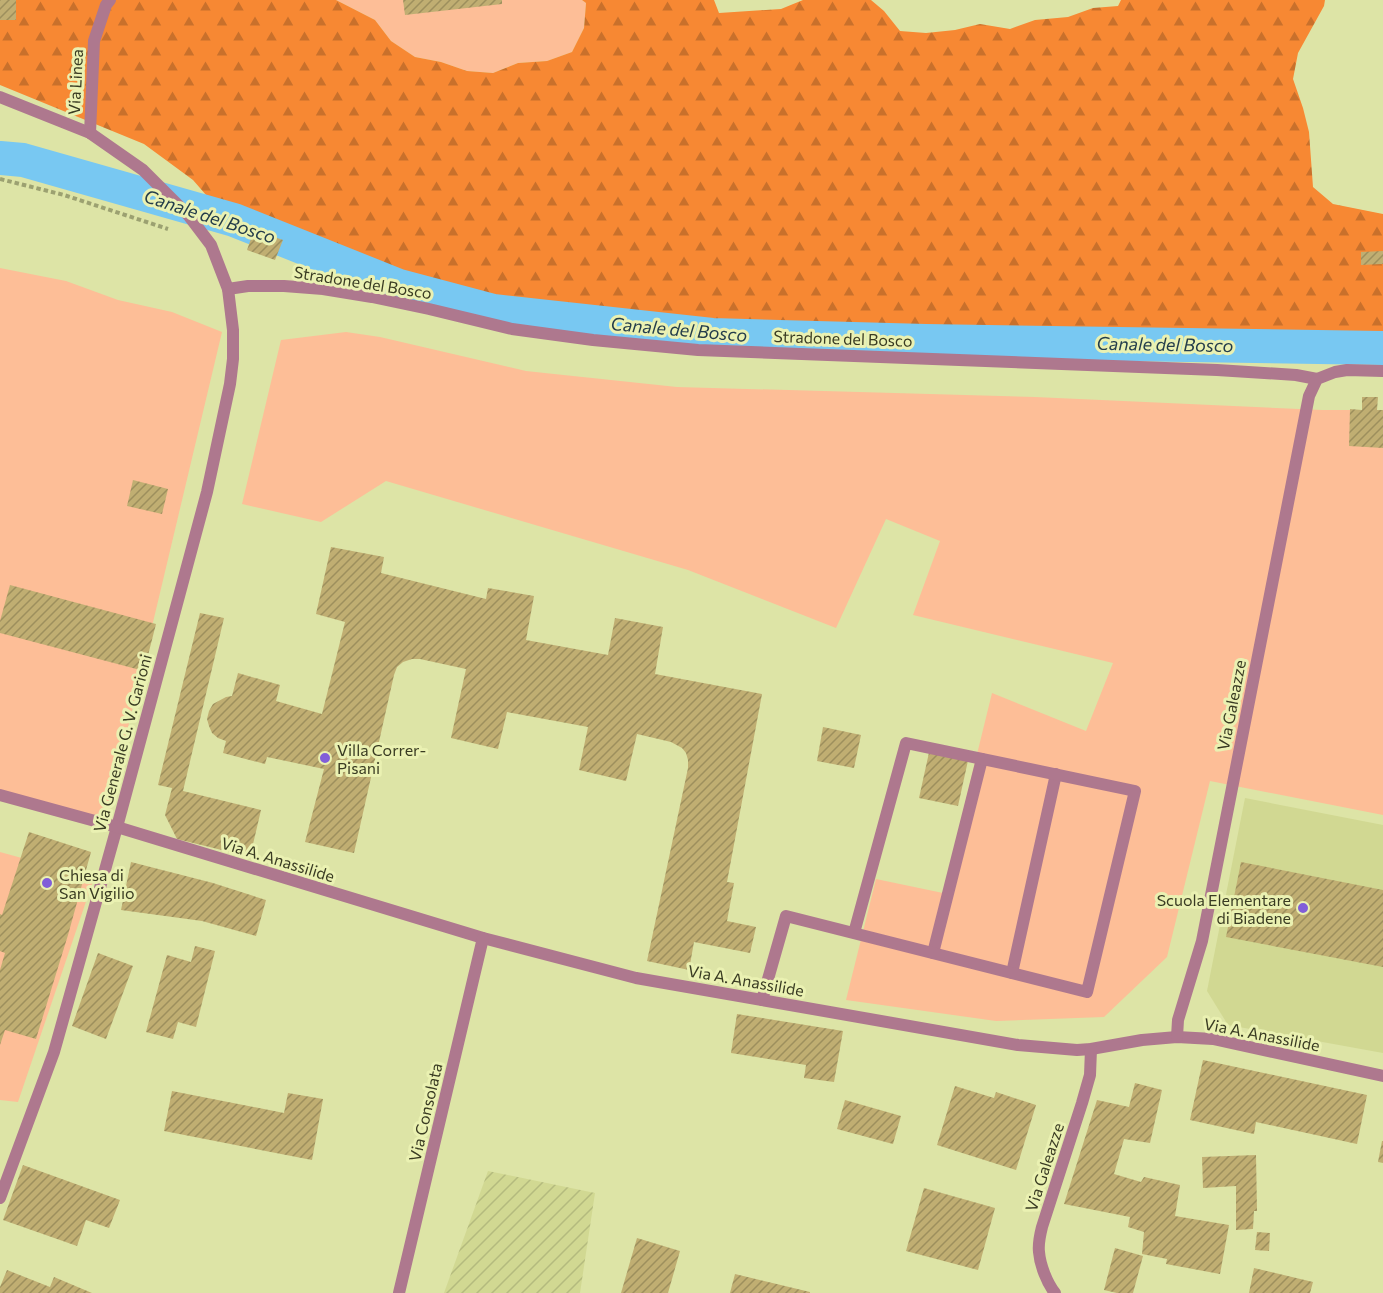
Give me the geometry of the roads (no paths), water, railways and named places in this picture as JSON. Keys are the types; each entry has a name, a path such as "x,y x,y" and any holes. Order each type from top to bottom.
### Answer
{"street":[{"name":"Via Linea","path":"90,133 94,41 106,5 110,0"},
{"name":"Via Generale G. V. Garioni","path":"0,97 90,133 143,170 189,216 211,245 228,289 234,359 207,492 117,827 54,1052 0,1197"},
{"name":"Stradone del Bosco","path":"228,289 248,286 323,289 429,309 512,329 593,340 698,350 1217,370 1296,375 1317,379"},
{"path":"1317,379 1347,370 1383,371"},
{"name":"Via Galeazze","path":"1177,1037 1178,1020 1202,941 1309,396 1317,379"},
{"path":"762,1000 786,916 1087,992 1135,791 906,743 854,933"},
{"path":"933,953 982,759"},
{"path":"1012,973 1056,774"},
{"name":"Via A. Anassilide","path":"0,795 117,827 483,938 636,978 1018,1045 1091,1049 1142,1040 1177,1037 1213,1039 1383,1076"},
{"name":"Via Consolata","path":"399,1293 483,938"},
{"name":"Via Galeazze","path":"1055,1293 1043,1267 1039,1252 1040,1239 1082,1103 1089,1075 1091,1049"}],"waterway":[{"name":"Canale del Bosco","path":"0,158 23,160 234,220 399,286 493,311 712,335 926,341 1383,348"}],"place":[{"name":"Villa Correr- Pisani","path":"325,758"},
{"name":"Chiesa di San Vigilio","path":"47,883"},
{"name":"Scuola Elementare di Biadene","path":"1303,908"}]}
